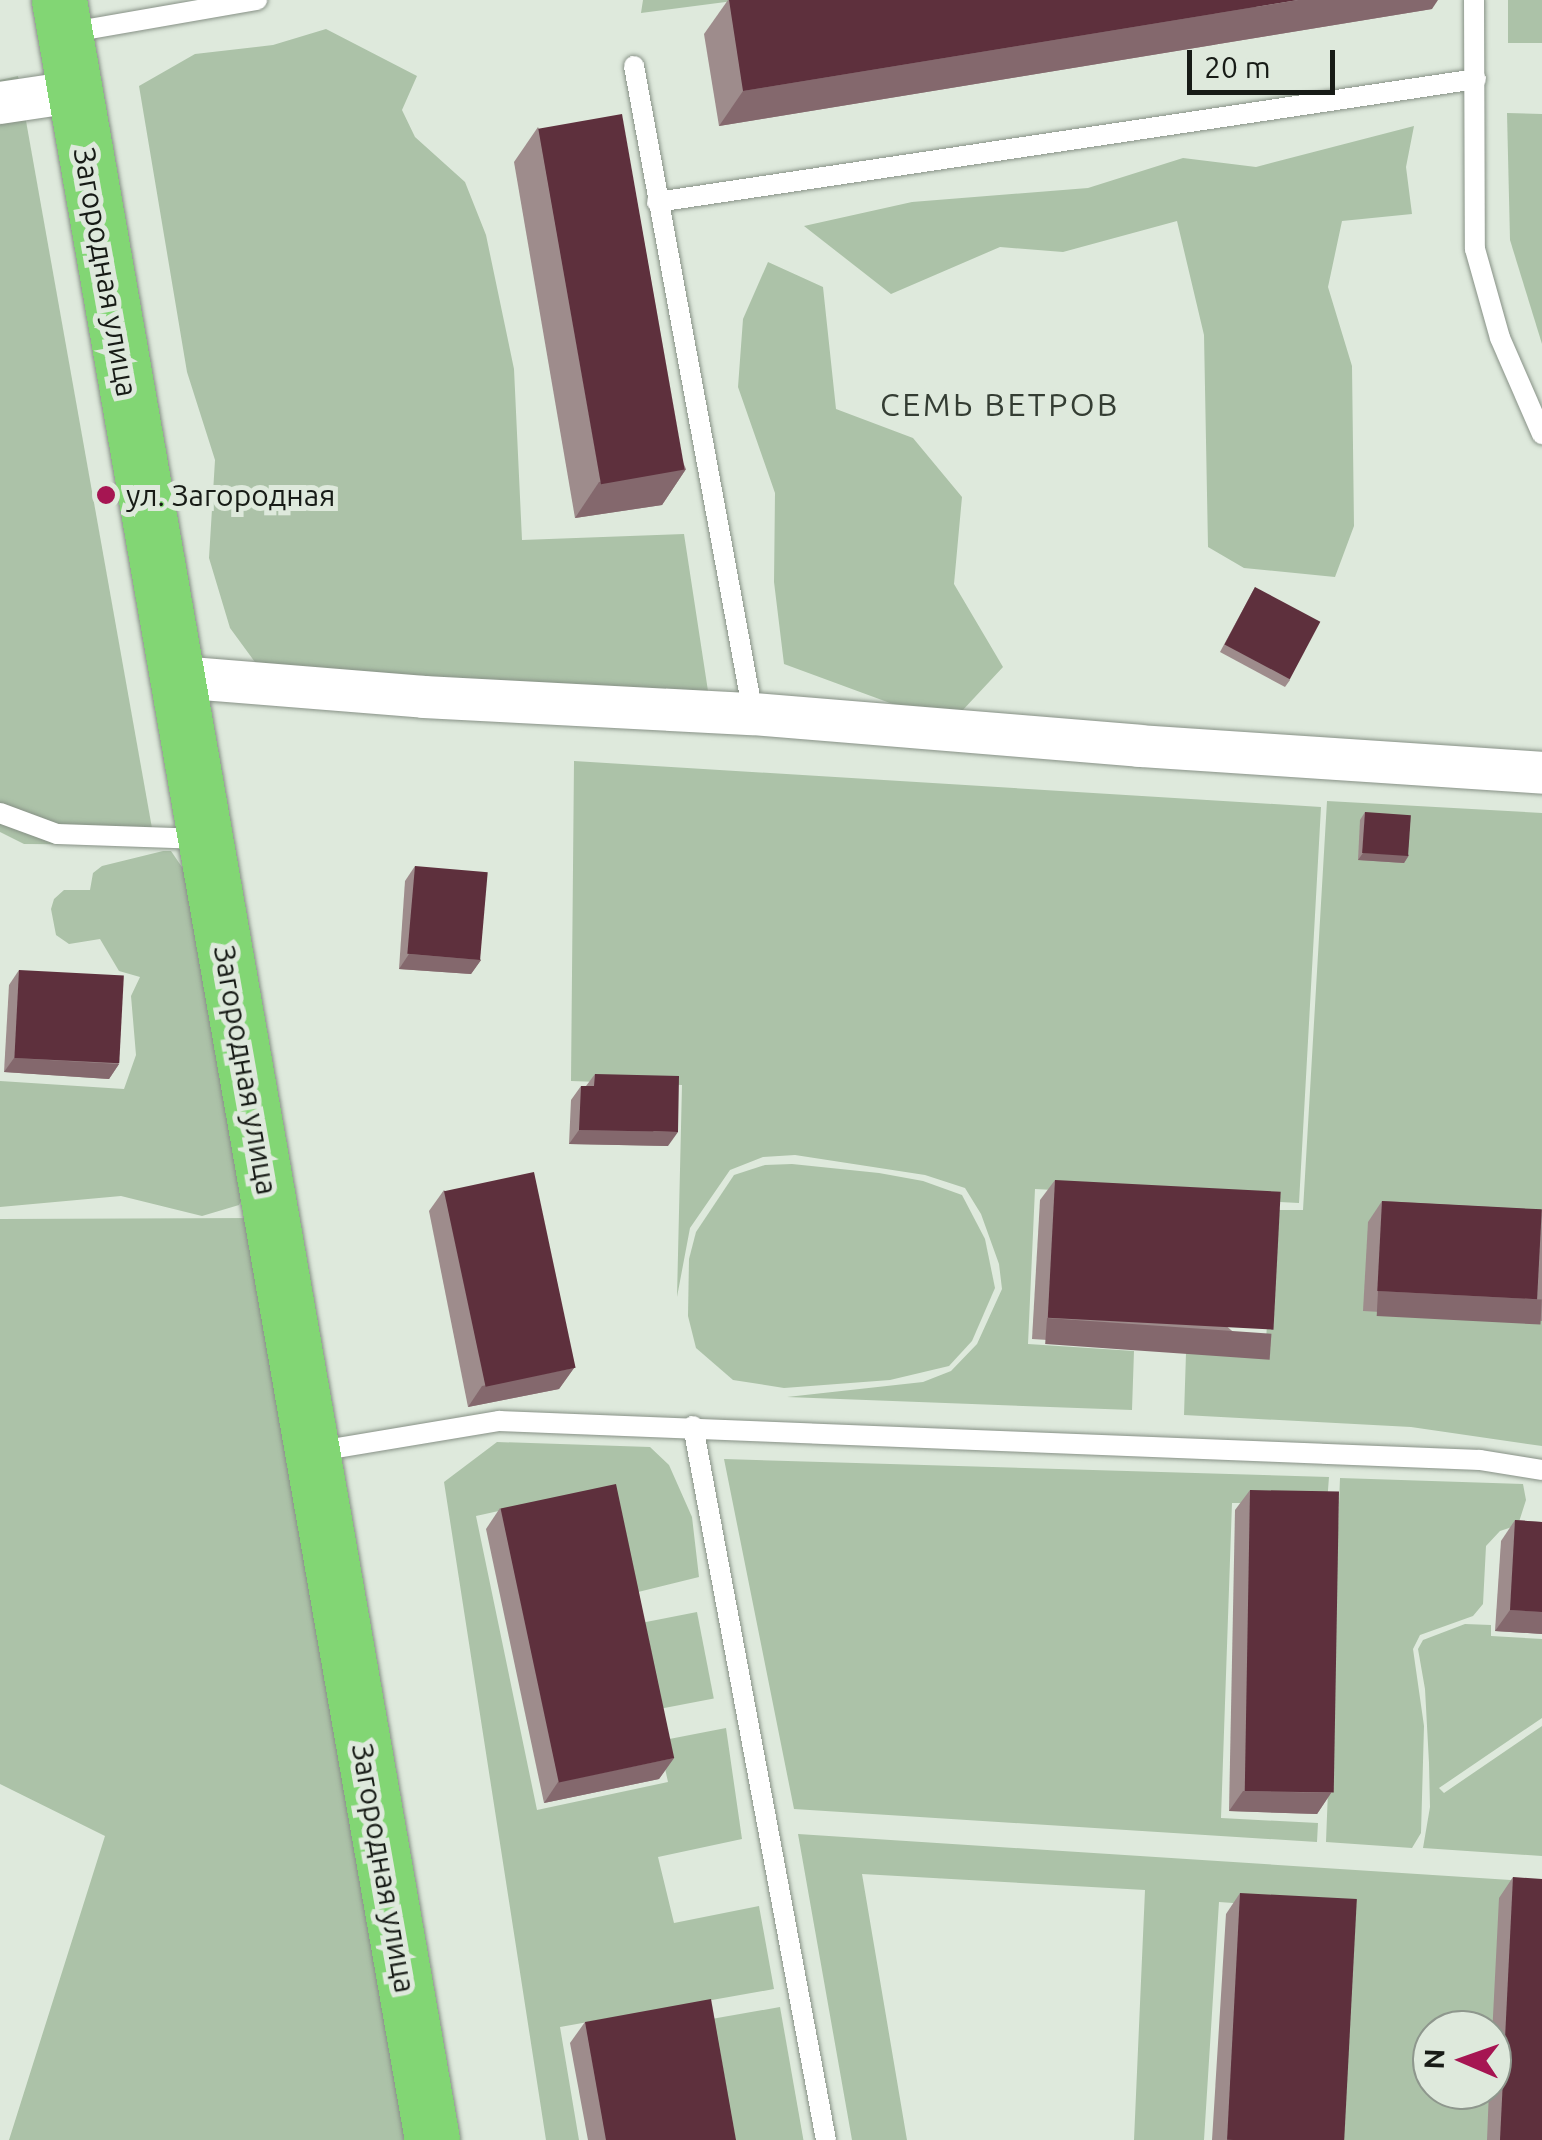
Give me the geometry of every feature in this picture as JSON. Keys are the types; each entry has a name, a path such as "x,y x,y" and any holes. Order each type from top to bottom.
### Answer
{"highway":[{"name":"Загородная улица","path":"62,17 432,2140"}],"street":[{"path":"0,103 74,92"},
{"path":"178,677 441,698 753,714 1140,746 1542,773"}],"lane":[{"path":"62,17 257,0"},
{"path":"1474,0 1476,249 1500,338 1542,434"},
{"path":"634,66 753,714"},
{"path":"658,202 1476,79"},
{"path":"0,812 57,834 205,839"},
{"path":"311,1453 498,1421 1480,1460 1542,1470"},
{"path":"693,1426 826,2140"}],"green space":[{"path":"643,0 741,0 641,13"},
{"path":"1508,0 1542,0 1542,43 1508,43"},
{"path":"326,29 417,76 402,110 415,137 465,182 486,235 514,369 522,540 684,534 708,691 548,698 422,675 376,685 263,673 230,628 209,558 215,460 187,372 139,86 195,54 273,45"},
{"path":"18,76 155,845 24,844 0,832 0,80"},
{"path":"1507,113 1542,114 1542,344 1510,240"},
{"path":"1414,126 1406,167 1412,214 1342,221 1328,287 1352,366 1354,526 1335,577 1244,568 1208,547 1204,335 1177,221 1063,252 1000,247 891,294 804,226 912,202 1088,188 1183,158 1256,167"},
{"path":"768,262 823,287 836,409 913,438 962,497 954,584 1003,667 961,712 909,710 784,664 774,582 775,493 738,387 743,319"},
{"path":"574,761 1321,807 1299,1203 1035,1189 1028,1344 1134,1351 1132,1410 787,1397 923,1382 951,1371 977,1344 1002,1289 999,1264 981,1214 965,1188 925,1175 795,1155 763,1157 730,1170 690,1228 677,1297 682,1085 571,1081"},
{"path":"1327,801 1542,813 1542,1446 1411,1427 1184,1415 1186,1353 1265,1357 1274,1210 1303,1210"},
{"path":"171,851 186,873 246,1191 239,1205 202,1216 121,1196 0,1207 0,1081 124,1089 136,1055 131,996 140,977 119,971 100,939 69,944 56,935 51,909 54,899 64,890 90,890 93,873 102,866"},
{"path":"792,1164 923,1181 962,1195 985,1239 995,1288 972,1341 949,1366 890,1380 784,1388 733,1380 696,1348 688,1316 689,1259 696,1232 734,1175 765,1165"},
{"path":"264,1218 423,2140 9,2140 105,1836 0,1784 0,1219"},
{"path":"497,1442 650,1447 669,1465 692,1517 699,1577 634,1593 611,1486 476,1516 537,1810 668,1782 659,1741 726,1728 742,1839 658,1857 674,1923 759,1906 774,1989 560,2027 579,2140 546,2140 444,1482"},
{"path":"724,1459 1329,1477 1327,1503 1232,1503 1221,1818 1318,1823 1317,1842 794,1809"},
{"path":"1340,1478 1523,1484 1526,1500 1518,1525 1500,1531 1486,1546 1483,1604 1473,1616 1420,1635 1413,1649 1424,1726 1421,1833 1412,1848 1326,1842"},
{"path":"697,1612 714,1698 654,1710 637,1624"},
{"path":"1465,1624 1491,1625 1491,1636 1542,1639 1542,1718 1439,1788 1444,1793 1542,1726 1542,1856 1423,1848 1430,1807 1429,1763 1425,1689 1418,1649 1423,1640"},
{"path":"798,1834 1542,1882 1542,2140 1336,2140 1350,1911 1219,1902 1204,2140 1134,2140 1145,1890 862,1874 907,2140 852,2140"},
{"path":"780,2007 803,2140 731,2140 710,2019"}],"building":[{"path":"729,0 1298,0 743,91"},
{"path":"622,114 685,470 601,484 538,129"},
{"path":"1255,587 1320,622 1290,679 1224,644"},
{"path":"1365,812 1411,815 1408,856 1362,853"},
{"path":"415,866 488,872 480,960 407,954"},
{"path":"19,970 124,975 119,1063 14,1058"},
{"path":"595,1074 679,1076 678,1132 579,1130 581,1086 594,1086"},
{"path":"534,1172 576,1368 486,1387 444,1191"},
{"path":"1055,1180 1281,1192 1273,1330 1048,1318"},
{"path":"1382,1201 1542,1209 1537,1299 1377,1291"},
{"path":"616,1484 674,1758 559,1782 501,1509"},
{"path":"1250,1490 1339,1492 1334,1793 1245,1791"},
{"path":"1515,1520 1542,1522 1542,1612 1510,1610"},
{"path":"1513,1877 1542,1879 1542,2140 1500,2140 1501,2110 1512,2110 1512,2010 1506,2010"},
{"path":"1240,1893 1357,1899 1344,2140 1227,2140"},
{"path":"711,1999 736,2140 606,2140 585,2022"}],"place":[{"name":"ул. Загородная","path":"106,495"}],"district":[{"name":"СЕМЬ ВЕТРОВ","path":"1000,404"}]}
